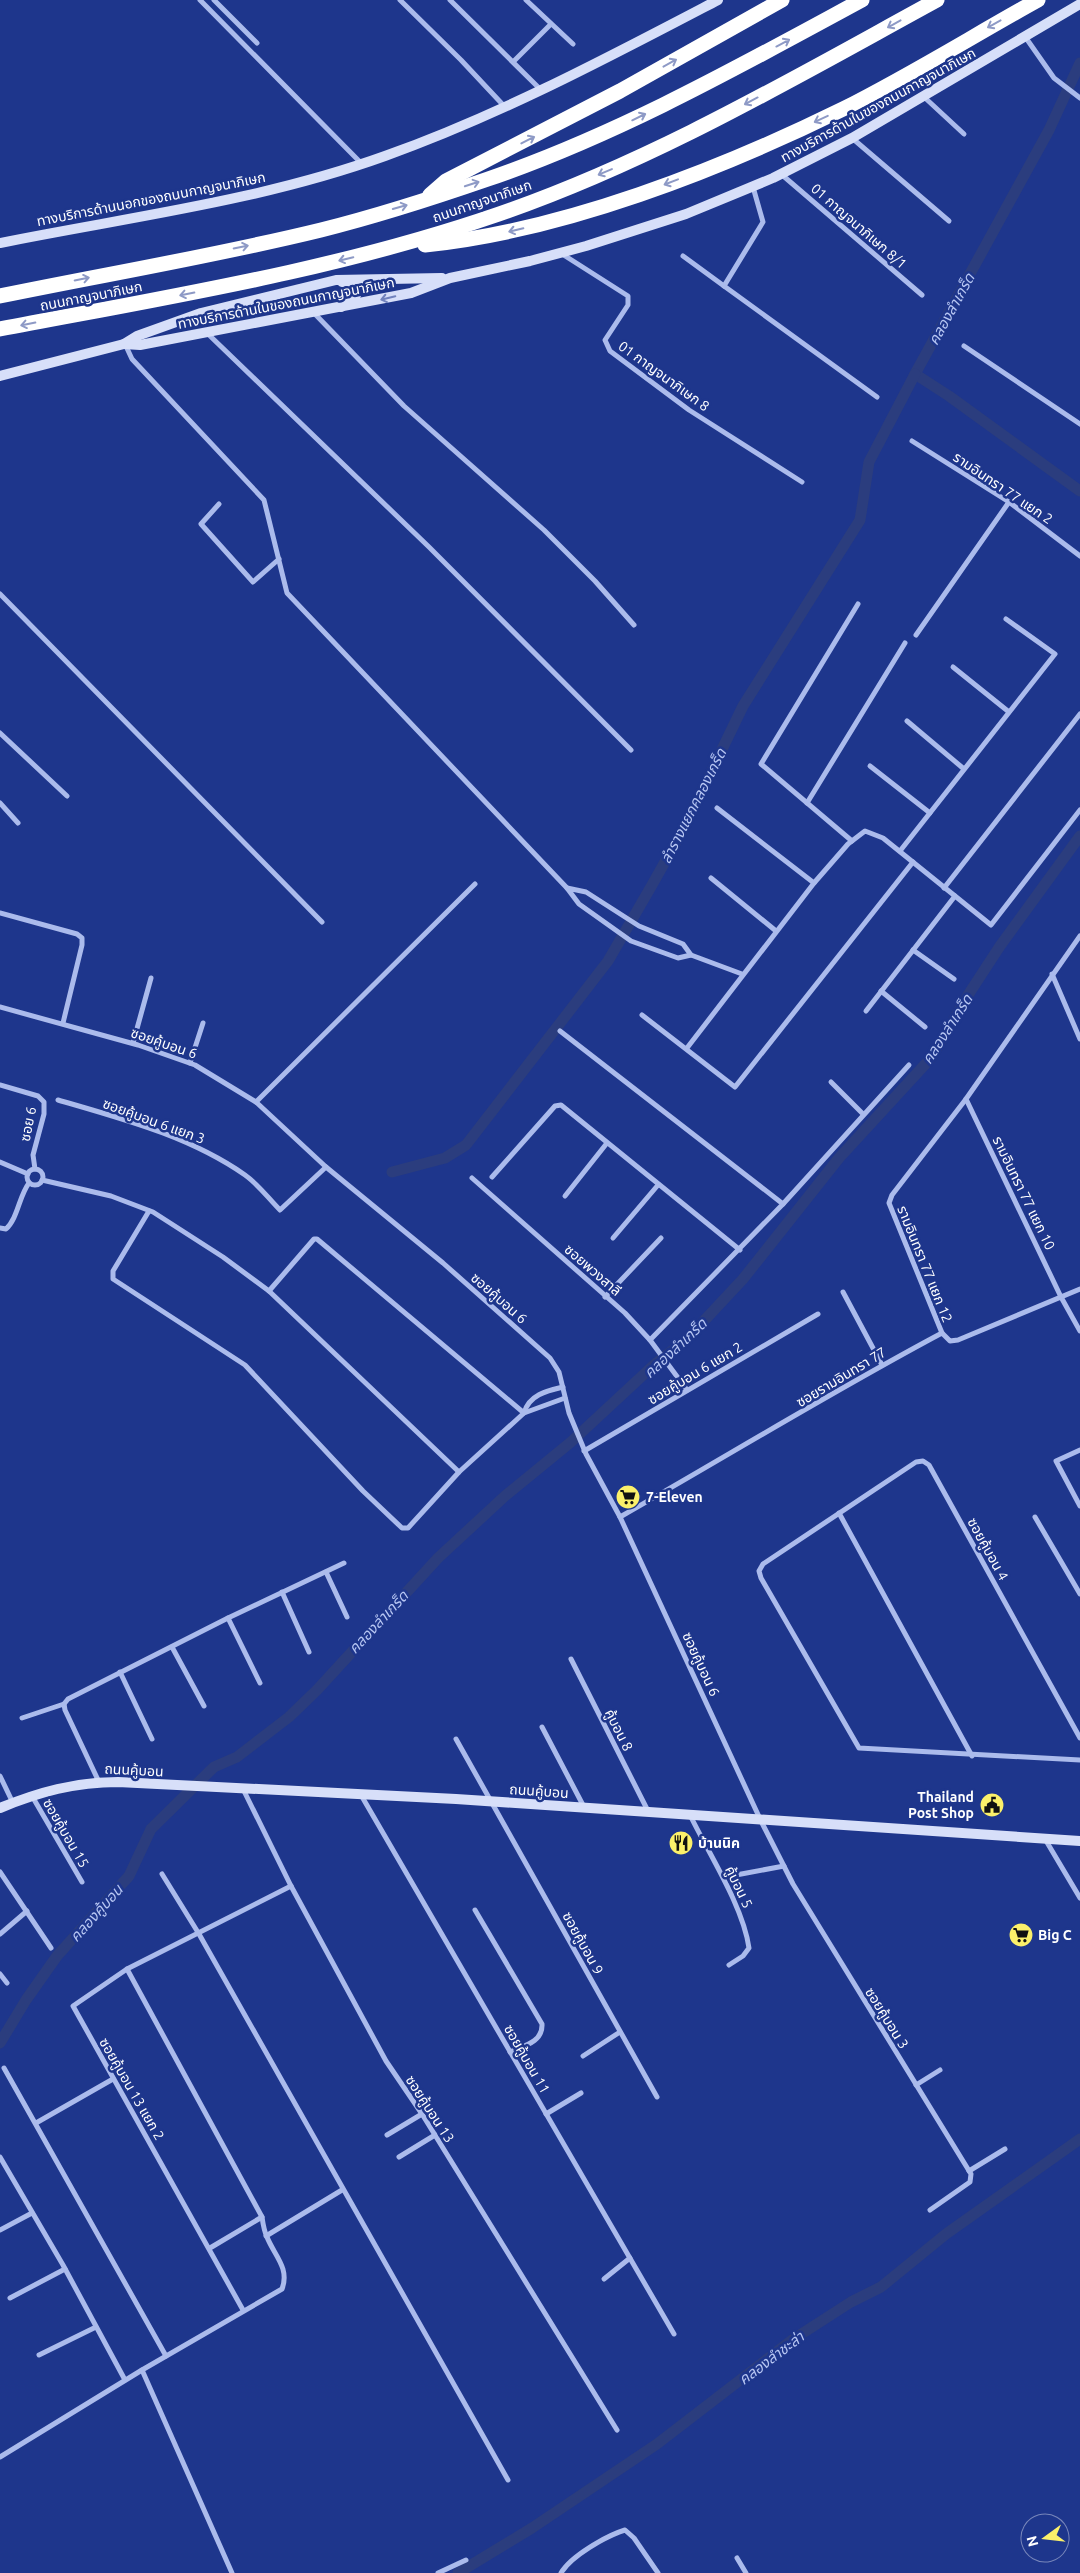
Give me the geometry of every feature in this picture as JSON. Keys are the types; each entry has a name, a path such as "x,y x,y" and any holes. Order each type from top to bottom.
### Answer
{"highway":[{"path":"425,199 446,181 611,96 782,0"},
{"name":"ถนนกาญจนาภิเษก","path":"0,296 312,232 425,199 549,156 633,120 695,90 862,0"},
{"name":"ถนนกาญจนาภิเษก","path":"0,329 260,280 394,248 500,214 569,188 647,154 709,124 937,0"},
{"path":"394,248 514,231 566,218 665,184 769,144 845,108 1037,0"}],"main road":[{"name":"ทางบริการด้านนอกของถนนกาญจนาภิเษก","path":"0,244 174,212 260,193 384,157 505,107 718,0"},
{"name":"ทางบริการด้านในของถนนกาญจนาภิเษก","path":"124,344 140,345 411,293 450,278 530,261 586,246 686,214 781,174 852,138 1026,38 1078,5"},
{"name":"ทางบริการด้านในของถนนกาญจนาภิเษก","path":"0,376 124,344 137,336 201,313 336,280 450,278"},
{"path":"336,280 354,285 356,295 340,308"},
{"name":"ถนนคู้บอน","path":"0,1808 31,1795 72,1785 99,1782 490,1801 1080,1841"}],"street":[{"path":"200,0 361,163"},
{"path":"214,0 257,43"},
{"path":"400,0 462,60 505,107"},
{"path":"450,0 514,61 541,90"},
{"path":"526,0 573,44"},
{"path":"514,61 551,24"},
{"path":"1026,38 1054,78 1080,98"},
{"path":"923,96 964,134"},
{"path":"852,138 949,221"},
{"name":"01 กาญจนาภิเษก 8/1","path":"781,174 922,295"},
{"path":"724,286 764,222 752,186"},
{"name":"01 กาญจนาภิเษก 8","path":"559,252 628,296 628,305 605,340 610,350 689,410 802,482"},
{"path":"683,256 877,397"},
{"path":"313,312 404,406 544,530 595,581 634,625"},
{"path":"207,333 429,547 631,750"},
{"path":"124,344 132,359 264,500 287,593 567,888 579,904 631,941 678,958 691,956 742,974"},
{"path":"964,346 1080,424"},
{"name":"รามอินทรา 77 แยก 2","path":"912,440 1009,502 1080,556"},
{"path":"916,635 1009,502"},
{"path":"219,504 201,524 253,582 279,559"},
{"path":"0,594 322,922"},
{"path":"852,841 761,764 858,604"},
{"path":"900,851 1055,654 1006,619"},
{"path":"807,803 905,643"},
{"path":"953,667 1009,712"},
{"path":"944,888 1080,714"},
{"path":"907,721 964,769"},
{"path":"0,732 67,796"},
{"path":"870,766 930,813"},
{"path":"0,803 18,823"},
{"path":"717,808 814,883"},
{"path":"687,1048 742,974 814,883 852,841 864,831 883,838 990,925 1080,810"},
{"path":"642,1015 735,1087 913,862"},
{"path":"711,878 776,931"},
{"path":"256,1102 475,884"},
{"path":"567,888 586,892 639,926 683,944 691,956"},
{"path":"866,1011 954,896"},
{"path":"0,913 77,934 82,938 82,945 63,1023"},
{"path":"966,1100 1080,936"},
{"path":"913,950 954,979"},
{"path":"1052,974 1080,1039"},
{"path":"133,1043 151,978"},
{"path":"881,991 925,1027"},
{"name":"ซอยคู้บอน 6","path":"0,1007 133,1043 190,1063 256,1102 326,1167 443,1263 550,1358 559,1372 569,1413 584,1451 620,1517 761,1820"},
{"path":"190,1063 203,1023"},
{"path":"560,1031 783,1204"},
{"path":"651,1342 783,1204 909,1065"},
{"path":"831,1082 863,1114"},
{"name":"ซอย 6","path":"0,1084 38,1096 44,1102 44,1114 33,1155 35,1169"},
{"name":"ซอยคู้บอน 6 แยก 3","path":"58,1100 183,1140 218,1157 246,1176 280,1210 326,1167"},
{"name":"รามอินทรา 77 แยก 12","path":"942,1333 889,1202 892,1194 966,1100"},
{"name":"รามอินทรา 77 แยก 10","path":"966,1100 1061,1297 1080,1331"},
{"path":"492,1177 558,1104 740,1250"},
{"path":"565,1196 607,1143"},
{"path":"0,1162 28,1174"},
{"path":"28,1174 35,1169 42,1173 42,1180"},
{"path":"0,1228 6,1229 10,1225 21,1194 29,1183 28,1174"},
{"name":"ซอยพวงสาลี","path":"472,1178 625,1313 651,1342 687,1390"},
{"path":"29,1183 34,1186 42,1180 111,1196 149,1211 188,1232 269,1291 459,1472"},
{"path":"613,1238 658,1185"},
{"path":"149,1211 113,1271 114,1279 245,1364 363,1491 402,1528 408,1528 459,1472 524,1412 565,1398"},
{"path":"269,1291 314,1239 317,1238 524,1412"},
{"path":"606,1297 661,1238"},
{"path":"942,1333 950,1341 958,1340 1080,1289"},
{"path":"843,1292 882,1365"},
{"name":"ซอยคู้บอน 6 แยก 2","path":"584,1451 818,1314"},
{"name":"ซอยรามอินทรา 77","path":"620,1517 882,1365 942,1333"},
{"path":"524,1412 526,1404 534,1396 563,1387"},
{"path":"1080,1450 1056,1461 1080,1506"},
{"name":"ซอยคู้บอน 4","path":"972,1756 859,1748 761,1578 759,1570 763,1564 916,1462 923,1460 929,1465 1080,1738"},
{"path":"839,1514 972,1756 1080,1760"},
{"path":"1035,1517 1080,1594"},
{"path":"22,1718 64,1704 68,1699 120,1672 344,1563"},
{"path":"326,1572 347,1617"},
{"path":"282,1592 309,1652"},
{"path":"228,1618 260,1683"},
{"path":"172,1647 204,1706"},
{"name":"คู้บอน 8","path":"571,1659 648,1811"},
{"path":"120,1672 152,1739"},
{"path":"64,1704 99,1782"},
{"path":"542,1727 584,1808"},
{"name":"ซอยคู้บอน 9","path":"456,1739 657,2097"},
{"path":"0,1776 13,1803"},
{"name":"ซอยคู้บอน 13","path":"243,1789 291,1886 386,2061 422,2114 617,2430"},
{"name":"ซอยคู้บอน 15","path":"31,1795 82,1882"},
{"name":"ซอยคู้บอน 11","path":"361,1795 674,2334"},
{"name":"คู้บอน 5","path":"690,1815 743,1920 750,1948 744,1956 730,1965"},
{"name":"ซอยคู้บอน 3","path":"761,1820 799,1896 969,2170"},
{"path":"1044,1839 1080,1898"},
{"path":"736,1875 784,1866"},
{"path":"0,1872 51,1948"},
{"path":"162,1874 199,1934 342,2190 508,2480"},
{"name":"ซอยคู้บอน 13 แยก 2","path":"243,2310 73,2006 127,1969 291,1886"},
{"path":"476,1910 542,2024 542,2032 539,2039 510,2052"},
{"path":"0,1934 27,1912"},
{"path":"0,2457 142,2370 282,2289 285,2281 284,2270 266,2236 262,2217 127,1969"},
{"path":"0,1974 7,1983"},
{"path":"583,2056 620,2032"},
{"path":"4,2068 166,2356"},
{"path":"916,2085 940,2070"},
{"path":"36,2123 113,2079"},
{"path":"546,2114 581,2093"},
{"path":"387,2135 422,2114"},
{"path":"399,2157 434,2135"},
{"path":"930,2210 970,2182 971,2174 969,2170 1005,2149"},
{"path":"1,2160 65,2269 126,2380"},
{"path":"266,2236 342,2190"},
{"path":"0,2230 32,2213"},
{"path":"210,2248 262,2217"},
{"path":"604,2279 630,2258"},
{"path":"10,2298 65,2269"},
{"path":"39,2355 96,2327"},
{"path":"142,2370 232,2573"},
{"path":"561,2573 566,2564 612,2534 625,2530 634,2538 658,2573"},
{"path":"736,2558 746,2573"},
{"path":"438,2573 466,2560"}],"waterway":[{"name":"คลองลำเกร็ด","path":"1080,63 1049,130 915,374 949,396 1080,491"},
{"name":"ลำรางแยกคลองเกร็ด","path":"392,1172 445,1158 466,1145 608,961 684,828 743,706 860,520 869,462 915,374"},
{"name":"คลองลำเกร็ด","path":"0,2043 26,2000 57,1956 129,1876 151,1829 214,1767 237,1757 289,1717 317,1690 438,1558 505,1496 571,1442 655,1364 687,1339 743,1279 839,1158 931,1058 1000,946 1080,836"},
{"name":"คลองลำชะล่า","path":"458,2573 532,2528 657,2444 792,2340 851,2302 881,2287 946,2234 1080,2139"}],"place":[{"name":"7-Eleven","path":"628,1497"},
{"name":"Thailand Post Shop","path":"992,1805"},
{"name":"บ้านนิค","path":"681,1843"},
{"name":"Big C","path":"1021,1935"}],"water label":[{"name":"คลองคู้บอน","path":"96,1913"}]}
